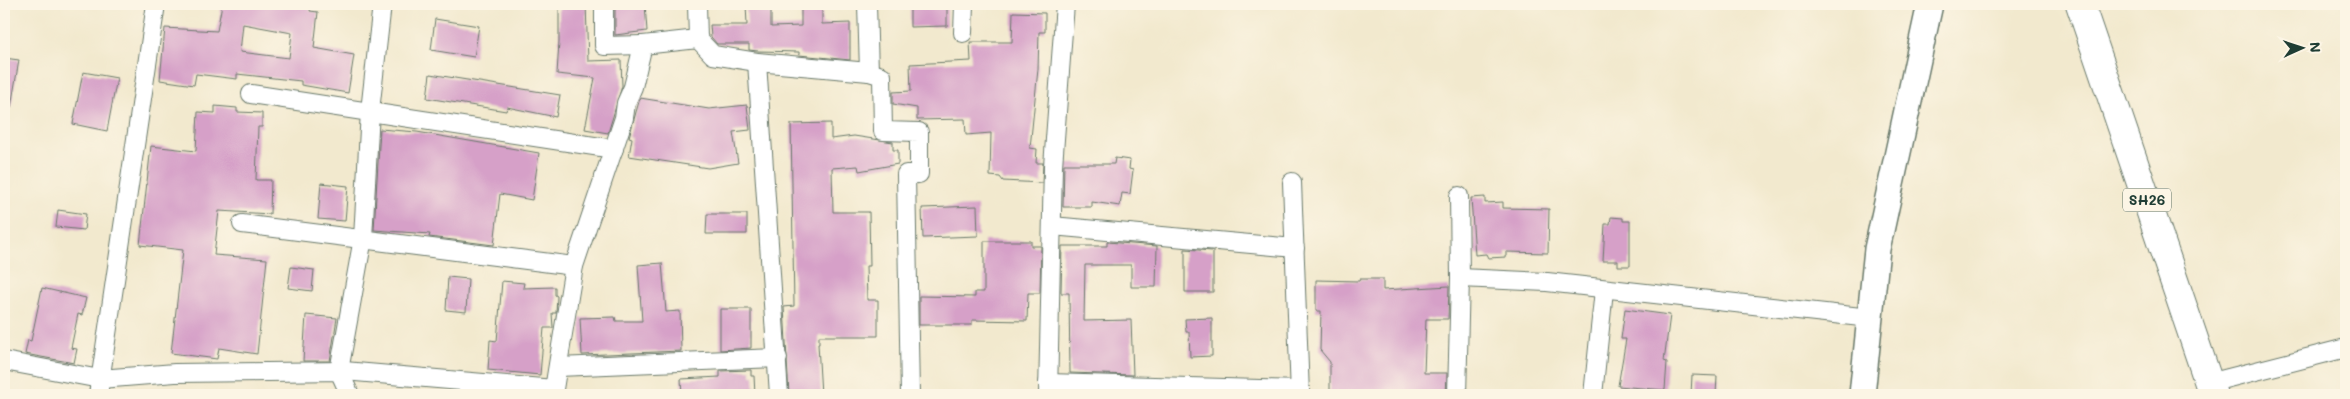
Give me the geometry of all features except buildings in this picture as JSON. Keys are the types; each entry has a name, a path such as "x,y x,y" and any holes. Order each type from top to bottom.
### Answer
{"main road":[{"path":"1862,395 1877,249 1930,4"},
{"name":"SH26","path":"2080,4 2211,389"}],"street":[{"path":"99,387 156,4"},
{"path":"350,395 339,371 363,238 370,111 382,4"},
{"path":"604,4 604,46 643,45 698,39"},
{"path":"697,4 698,39 713,55 757,62 868,72 882,76 883,131 919,132 919,174 906,174 910,395"},
{"path":"867,4 868,72"},
{"path":"963,33 964,4"},
{"path":"1065,4 1053,166 1048,389 1300,392 1292,182"},
{"path":"4,361 99,387 176,373 339,371 554,392 574,266 614,149 643,45"},
{"path":"757,62 780,395"},
{"path":"251,94 614,149"},
{"path":"1457,395 1460,278 1459,196"},
{"path":"242,224 574,266"},
{"path":"1052,226 1295,248"},
{"path":"1460,278 1547,282 1604,290 1870,318"},
{"path":"1593,395 1604,290"},
{"path":"2211,389 2346,348"},
{"path":"558,367 778,358"}]}
